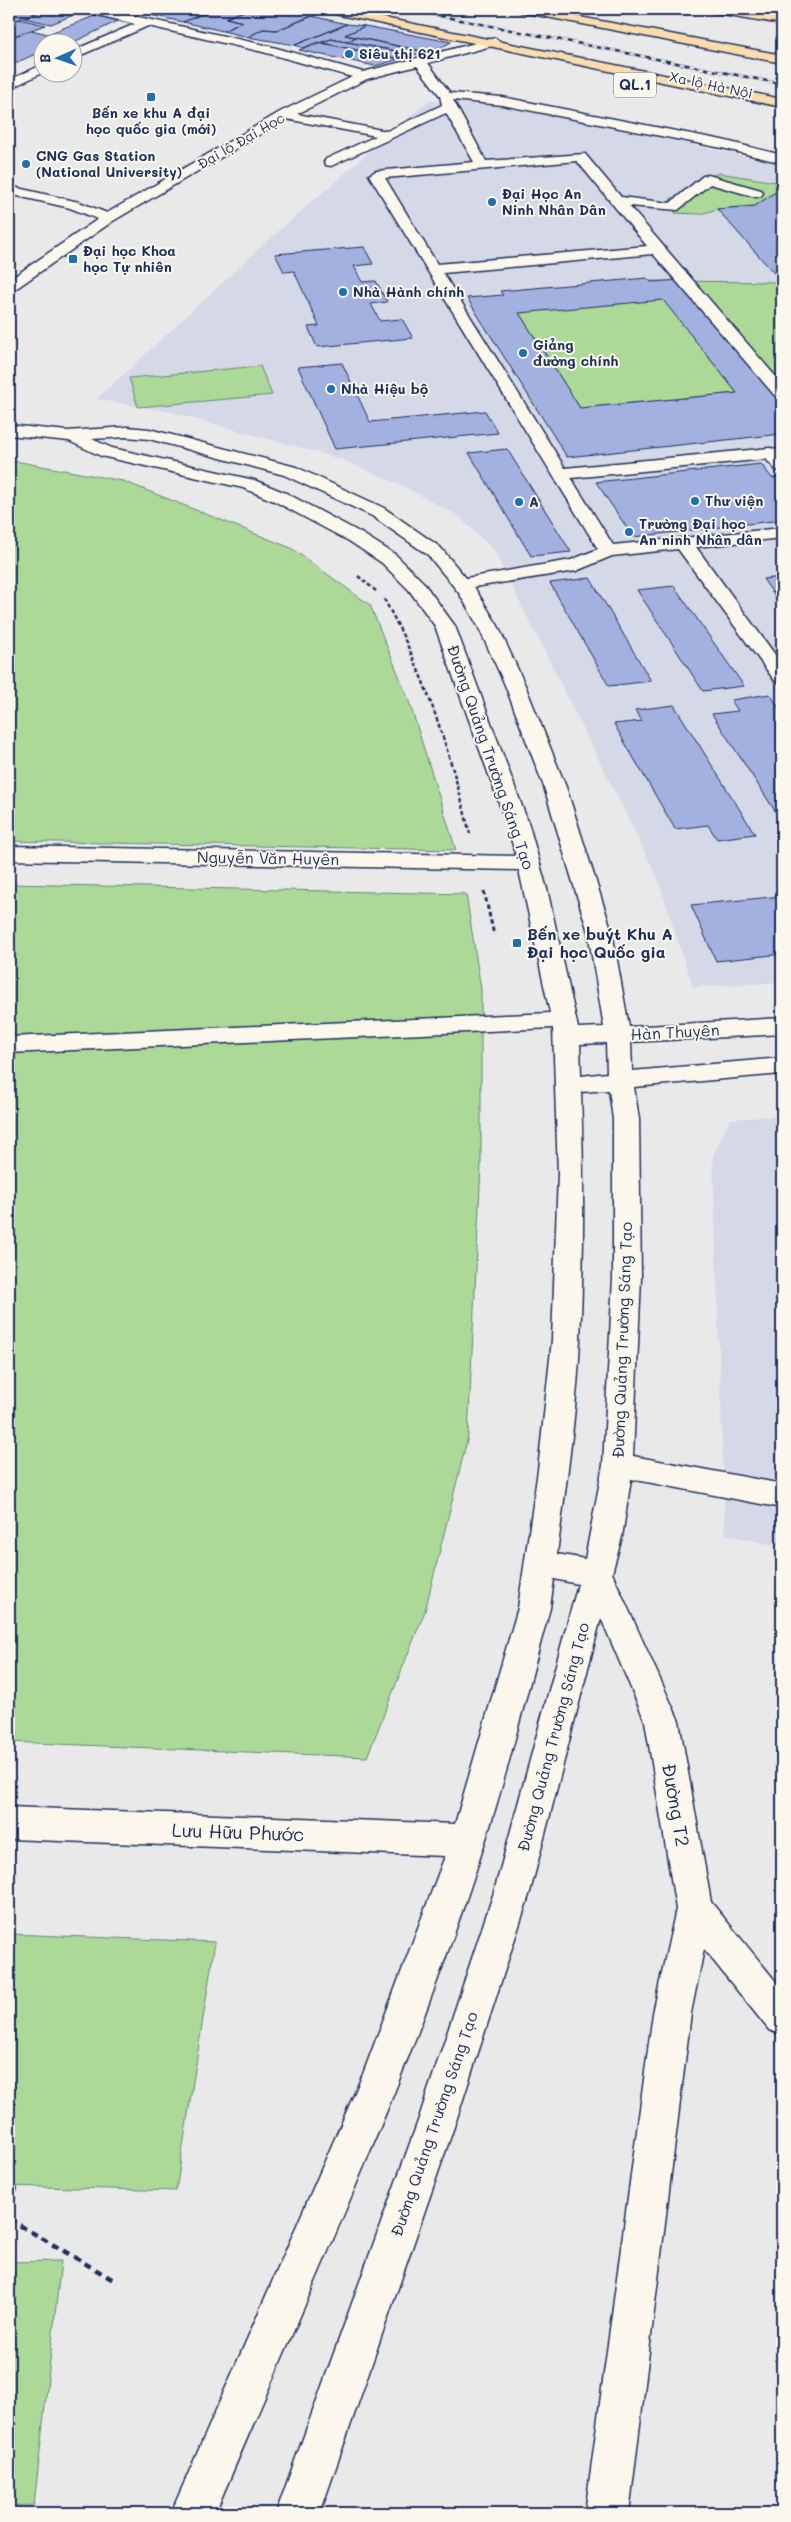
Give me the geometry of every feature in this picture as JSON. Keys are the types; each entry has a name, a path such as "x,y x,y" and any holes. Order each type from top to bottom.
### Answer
{"highway":[{"name":"Xa lộ Hà Nội","path":"325,9 495,42 782,102"},
{"path":"520,9 782,59"},
{"path":"711,9 782,14"},
{"path":"744,11 782,21"},
{"name":"Xa lộ Hà Nội","path":"495,42 508,59 782,115"}],"street":[{"path":"85,9 264,49 363,76"},
{"path":"82,52 148,22"},
{"name":"Đại lộ Đại Học","path":"9,287 108,218 284,116 363,76 495,42"},
{"path":"420,61 448,102 482,165"},
{"path":"9,84 32,74"},
{"path":"331,162 346,153 369,146 448,102 502,101 722,144 782,159"},
{"path":"284,116 389,135"},
{"path":"608,551 376,174 580,157 782,394"},
{"path":"616,201 672,207 708,179 756,193"},
{"path":"9,190 74,205 108,218"},
{"path":"9,204 56,215 108,218"},
{"path":"433,269 657,249"},
{"name":"Đường Quảng Trường Sáng Tạo","path":"9,430 67,436 127,432 149,434 290,471 378,512 434,551 461,584 488,626 515,685 555,787 600,932 618,1035 620,1080 626,1119 626,1278 618,1465 606,1537 512,1892 438,2121 298,2513"},
{"name":"Đường Quảng Trường Sáng Tạo","path":"67,436 107,452 248,484 329,521 389,560 416,586 445,626 518,825 554,970 565,1028 569,1084 570,1174 566,1340 542,1564 534,1608 468,1841 380,2080 193,2513"},
{"path":"560,474 776,454 782,466"},
{"path":"461,584 576,565 608,551 782,533"},
{"path":"684,543 782,677"},
{"name":"Nguyễn Văn Huyên","path":"9,854 528,863"},
{"name":"Hàn Thuyên","path":"9,1045 565,1028 618,1035 782,1026"},
{"path":"569,1084 782,1066"},
{"path":"618,1465 782,1496"},
{"path":"542,1564 597,1574"},
{"name":"Đường T2","path":"597,1574 662,1721 694,1910 782,2017"},
{"name":"Lưu Hữu Phước","path":"9,1823 468,1841"},
{"path":"607,2513 672,2013 694,1910"}],"path":[{"path":"355,574 377,592"},
{"path":"384,598 406,636 455,772 494,935"},
{"path":"16,2187 9,2218 117,2282"}],"shaded area":[{"name":"Trường Đại học An ninh Nhân dân","path":"428,101 486,104 592,123 782,164 782,982 693,987 657,876 493,549 457,515 399,484 341,459 171,412 97,399 275,234"},
{"path":"782,1116 782,1547 725,1534 713,1155 730,1119"}],"green space":[{"path":"719,173 782,183 782,193 774,193 755,206 717,209 701,214 675,213 670,199 692,189 701,179"},
{"path":"638,281 781,282 782,420 686,328 737,393 580,408 519,313"},
{"path":"260,366 272,395 138,407 129,378"},
{"path":"9,460 123,481 291,548 370,605 408,698 456,850 9,841"},
{"path":"9,884 466,894 481,989 481,1165 468,1436 425,1611 367,1757 9,1742"},
{"path":"9,1934 215,1942 176,2191 9,2186"},
{"path":"61,2261 34,2505 9,2506 9,2262"}],"building":[{"path":"9,9 46,9 9,23"},
{"path":"46,9 65,9 81,12 51,24 23,18"},
{"path":"118,9 159,9 146,14"},
{"path":"159,9 214,9 183,22 146,14"},
{"path":"214,9 249,9 226,18 243,22 223,31 183,22"},
{"path":"249,9 294,9 318,14 277,30 263,29 248,37 223,31 243,22 226,18"},
{"path":"97,15 120,20 82,38 82,32 53,32"},
{"path":"311,16 347,24 295,45 248,37 263,29 277,30"},
{"path":"19,19 45,25 9,38 9,23"},
{"path":"347,24 365,26 345,35 356,37 347,42 331,39 304,48 295,45"},
{"path":"365,26 451,42 431,53 345,35"},
{"path":"31,30 39,32 32,32 32,56 9,66 9,38"},
{"path":"356,37 426,52 420,55 347,42"},
{"path":"331,39 411,54 400,59 322,43"},
{"name":"Siêu thị 621","path":"317,42 400,59 375,66 299,50"},
{"path":"774,193 782,193 782,282 717,209 755,206"},
{"name":"Nhà Hành chính","path":"364,247 373,264 354,266 362,282 376,281 387,302 371,304 380,321 402,319 413,338 317,347 308,327 319,326 294,271 284,272 275,254"},
{"name":"Giảng đường chính","path":"647,278 651,282 681,280 782,402 782,434 567,457 467,298 503,295 500,291","holes":["663,300 737,393 580,408 519,313"]},
{"name":"Nhà Hiệu bộ","path":"342,363 370,422 485,411 498,433 335,449 298,367"},
{"name":"A","path":"507,449 571,552 531,556 469,453"},
{"name":"Thư viện","path":"761,464 772,478 782,477 782,520 633,537 596,482"},
{"path":"782,577 782,606 763,579"},
{"path":"590,578 651,681 609,686 550,583"},
{"path":"674,586 744,686 703,691 637,590"},
{"path":"770,694 782,713 782,817 779,817 712,714 738,711 731,700"},
{"path":"674,705 755,834 717,839 708,825 675,829 614,724 642,721 635,710"},
{"path":"782,896 782,954 716,961 691,905"}],"railway":[{"path":"405,9 782,84"}],"place":[{"name":"Siêu thị 621","path":"349,54"},
{"name":"Bến xe khu A đại học quốc gia (mới)","path":"151,97"},
{"name":"CNG Gas Station (National University)","path":"26,164"},
{"name":"Đại Học An Ninh Nhân Dân","path":"492,202"},
{"name":"Đại học Khoa học Tự nhiên","path":"73,259"},
{"name":"Nhà Hành chính","path":"343,292"},
{"name":"Giảng đường chính","path":"523,353"},
{"name":"Nhà Hiệu bộ","path":"331,389"},
{"name":"Thư viện","path":"695,501"},
{"name":"A","path":"519,502"},
{"name":"Trường Đại học An ninh Nhân dân","path":"629,532"},
{"name":"Bến xe buýt Khu A Đại học Quốc gia","path":"517,943"}]}
